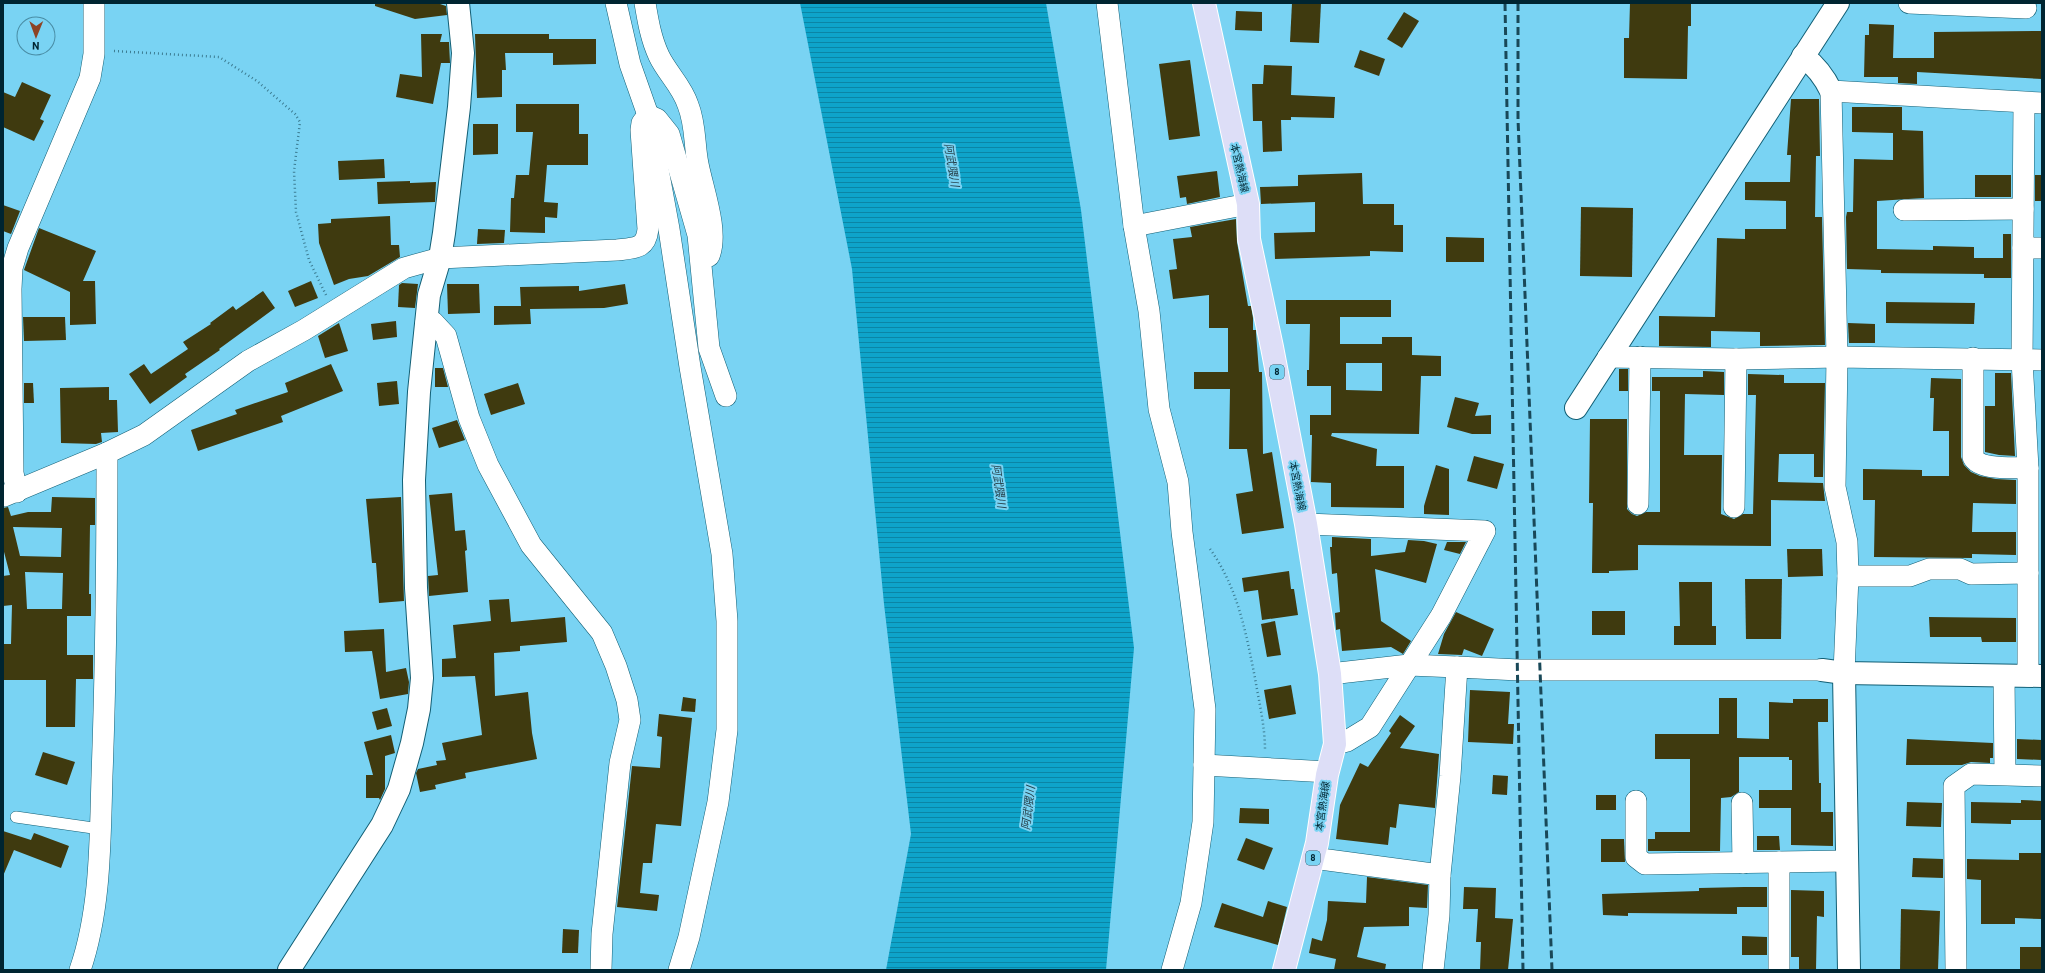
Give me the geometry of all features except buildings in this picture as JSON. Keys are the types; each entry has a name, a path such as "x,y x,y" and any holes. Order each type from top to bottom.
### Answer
{"main road":[{"name":"本宮熱海線","path":"1204,3 1248,204 1249,239 1272,347 1306,524 1330,674 1335,744 1328,772 1313,858 1284,970"}],"street":[{"path":"10,494 13,473 10,289 12,268 18,248 90,78 94,51 94,3"},
{"path":"289,970 382,825 399,789 414,736 419,708 422,678 416,588 414,480 419,392 429,295 440,258 460,107 463,53 458,3"},
{"path":"616,3 632,70 648,115 669,229 690,367 722,554 727,621 727,730 718,802 689,937 679,970"},
{"path":"644,3 651,35 659,57 680,87 695,124 698,163 709,210 712,248 708,261 702,268"},
{"path":"1107,3 1134,226 1149,311 1160,409 1178,482 1182,532 1205,709 1203,822 1191,903 1172,970"},
{"path":"1576,408 1838,3"},
{"path":"1909,3 2026,8"},
{"path":"1803,56 1815,65 1825,78 1832,91 1837,357 1835,487 1847,542 1848,576 1844,673 1849,970"},
{"path":"1330,674 1409,666 1519,670 1822,670 1844,673 2035,676 2028,572 2028,468 2032,360 2032,248 2023,209 2033,103 1832,91"},
{"path":"10,494 107,453 144,435 248,360 334,312 404,268 440,258 610,250 640,246 647,239 648,229 641,130 642,123 648,115"},
{"path":"648,115 657,119 669,134 698,235 709,348 726,396"},
{"path":"1134,226 1248,204"},
{"path":"1904,210 2023,209"},
{"path":"426,323 433,322 446,336 469,418 488,465 504,496 531,545 602,633 616,666 627,700 630,720 620,763 602,934 601,970"},
{"path":"1608,357 1736,359 1837,357 2032,360"},
{"path":"1638,504 1640,357"},
{"path":"1973,358 1973,457 1975,462 1983,466 2028,468"},
{"path":"1734,507 1736,359"},
{"path":"80,970 90,936 94,914 100,829 106,632 107,453"},
{"path":"1306,524 1485,531 1441,616 1370,728 1347,741 1335,744"},
{"path":"1848,576 1910,576 1929,569 1960,569 1971,574 2028,572"},
{"path":"1434,970 1439,915 1440,875 1450,776 1457,667"},
{"path":"2004,676 2005,774"},
{"path":"1204,765 1328,772"},
{"path":"1956,970 1954,786 1971,774 2042,776"},
{"path":"1636,801 1636,857 1645,864 1846,861"},
{"path":"1742,803 1743,863"},
{"path":"1313,858 1440,875"},
{"path":"1779,862 1780,970"}],"lane":[{"path":"16,817 100,829"}],"path":[{"path":"94,51 219,57 257,81 295,114 300,122 294,171 296,212 309,260 334,312"},
{"path":"1210,549 1230,581 1245,629 1265,737 1266,768"}],"water":[{"name":"阿武隈川","path":"800,3 1046,3 1081,210 1134,648 1106,970 886,970 911,834 884,604 852,269"}],"railway":[{"path":"1505,3 1523,970"},
{"path":"1518,3 1518,119 1552,970"}]}
